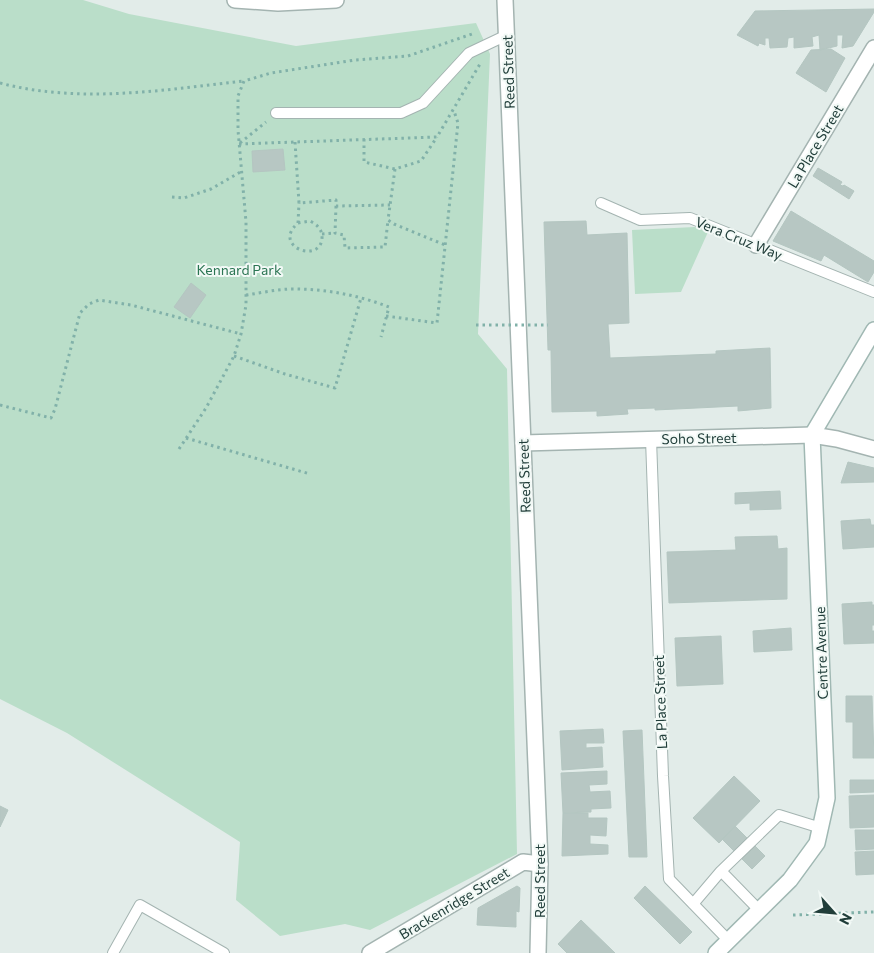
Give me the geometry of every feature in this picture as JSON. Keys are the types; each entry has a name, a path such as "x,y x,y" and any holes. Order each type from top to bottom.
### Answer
{"street":[{"path":"235,0 278,3 336,0"},
{"name":"Reed Street","path":"505,0 540,864 538,953"},
{"name":"La Place Street","path":"756,245 874,48"},
{"path":"812,435 874,330"},
{"name":"Soho Street","path":"523,443 812,435 874,448"},
{"name":"Centre Avenue","path":"716,953 790,880 817,843 827,798 812,435"},
{"name":"Brackenridge Street","path":"370,953 523,862 540,864"}],"lane":[{"path":"276,113 400,113 423,103 470,53 507,35"},
{"name":"Vera Cruz Way","path":"601,203 640,220 690,218 874,292"},
{"name":"La Place Street","path":"651,439 663,776 669,879 728,941"},
{"path":"692,904 721,870 779,815 821,828"},
{"path":"721,870 759,910"},
{"path":"113,953 140,905 224,953"}],"path":[{"path":"0,83 21,89 83,94 153,91 244,81 271,73 346,61 408,56 480,32"},
{"path":"179,449 206,408 234,356 241,334 246,295 246,222 239,144 238,96 244,81"},
{"path":"386,316 437,324 458,123 454,111"},
{"path":"239,144 276,113"},
{"path":"364,139 364,162 394,169 421,161 438,137"},
{"path":"295,142 299,202 298,223"},
{"path":"322,234 335,233 344,235 345,248 385,247 394,169"},
{"path":"172,197 184,198 210,189 242,171"},
{"path":"299,202 336,200 335,233"},
{"path":"336,206 390,205"},
{"path":"388,220 445,245"},
{"path":"310,221 320,228 322,234 319,245 315,249 304,252 294,246 291,240 293,227 298,223 310,221"},
{"path":"246,295 291,289 344,293 361,298 389,307 381,337"},
{"path":"234,356 285,374 335,388 361,298"},
{"path":"0,405 51,418 80,313 89,304 99,300 131,305 241,334"},
{"path":"476,325 548,325"},
{"path":"186,438 310,474"},
{"path":"793,915 874,912"}],"green space":[{"name":"Kennard Park","path":"0,0 83,0 129,14 296,46 476,23 490,54 478,334 507,369 517,854 370,930 345,924 280,936 236,900 240,842 67,733 0,699"},
{"path":"695,227 708,232 681,292 635,294 632,230"}],"building":[{"path":"874,9 853,46 842,48 843,35 837,35 837,46 820,50 819,35 812,37 813,46 794,48 794,37 788,38 787,47 770,48 769,38 765,38 765,45 759,43 758,46 737,35 755,11"},
{"path":"831,49 845,58 826,92 796,73 811,50"},
{"path":"283,149 285,170 253,172 252,151"},
{"path":"818,168 842,182 840,185 844,185 854,191 849,199 813,176"},
{"path":"791,211 874,261 874,272 868,282 824,255 821,261 773,241"},
{"path":"586,221 587,235 627,233 629,323 608,324 610,358 716,354 716,351 770,348 771,408 738,411 738,406 655,410 655,408 627,409 628,414 597,416 597,411 552,412 551,350 548,350 544,222"},
{"path":"191,283 206,295 190,318 174,307"},
{"path":"848,462 874,468 874,482 841,483"},
{"path":"780,491 781,509 750,510 750,503 735,504 735,493"},
{"path":"870,519 871,525 874,525 874,547 843,549 841,521"},
{"path":"777,536 778,549 787,548 787,599 669,603 667,552 736,550 735,537"},
{"path":"872,602 872,605 874,605 874,625 872,625 872,631 874,631 874,643 844,644 842,604"},
{"path":"791,628 792,650 754,652 753,631"},
{"path":"721,636 723,684 677,686 675,638"},
{"path":"846,696 872,696 874,758 853,758 853,722 846,722"},
{"path":"603,729 604,743 586,743 586,748 602,747 603,767 562,770 560,731"},
{"path":"642,730 647,857 629,857 623,731"},
{"path":"607,771 607,784 589,785 590,792 610,791 611,808 591,809 591,812 563,813 561,773"},
{"path":"734,776 760,801 719,843 693,818"},
{"path":"850,780 874,780 874,792 850,793"},
{"path":"874,795 874,827 850,828 849,796"},
{"path":"0,806 8,810 0,827"},
{"path":"563,813 588,813 588,818 607,818 606,836 590,835 590,844 608,845 608,854 562,856"},
{"path":"735,826 765,856 752,869 722,839"},
{"path":"855,830 874,830 874,849 856,850"},
{"path":"874,851 874,874 856,875 855,852"},
{"path":"517,886 520,888 519,912 516,911 516,927 477,925 478,908"},
{"path":"645,886 692,932 680,944 634,898"},
{"path":"581,920 615,953 567,953 558,944"}]}
